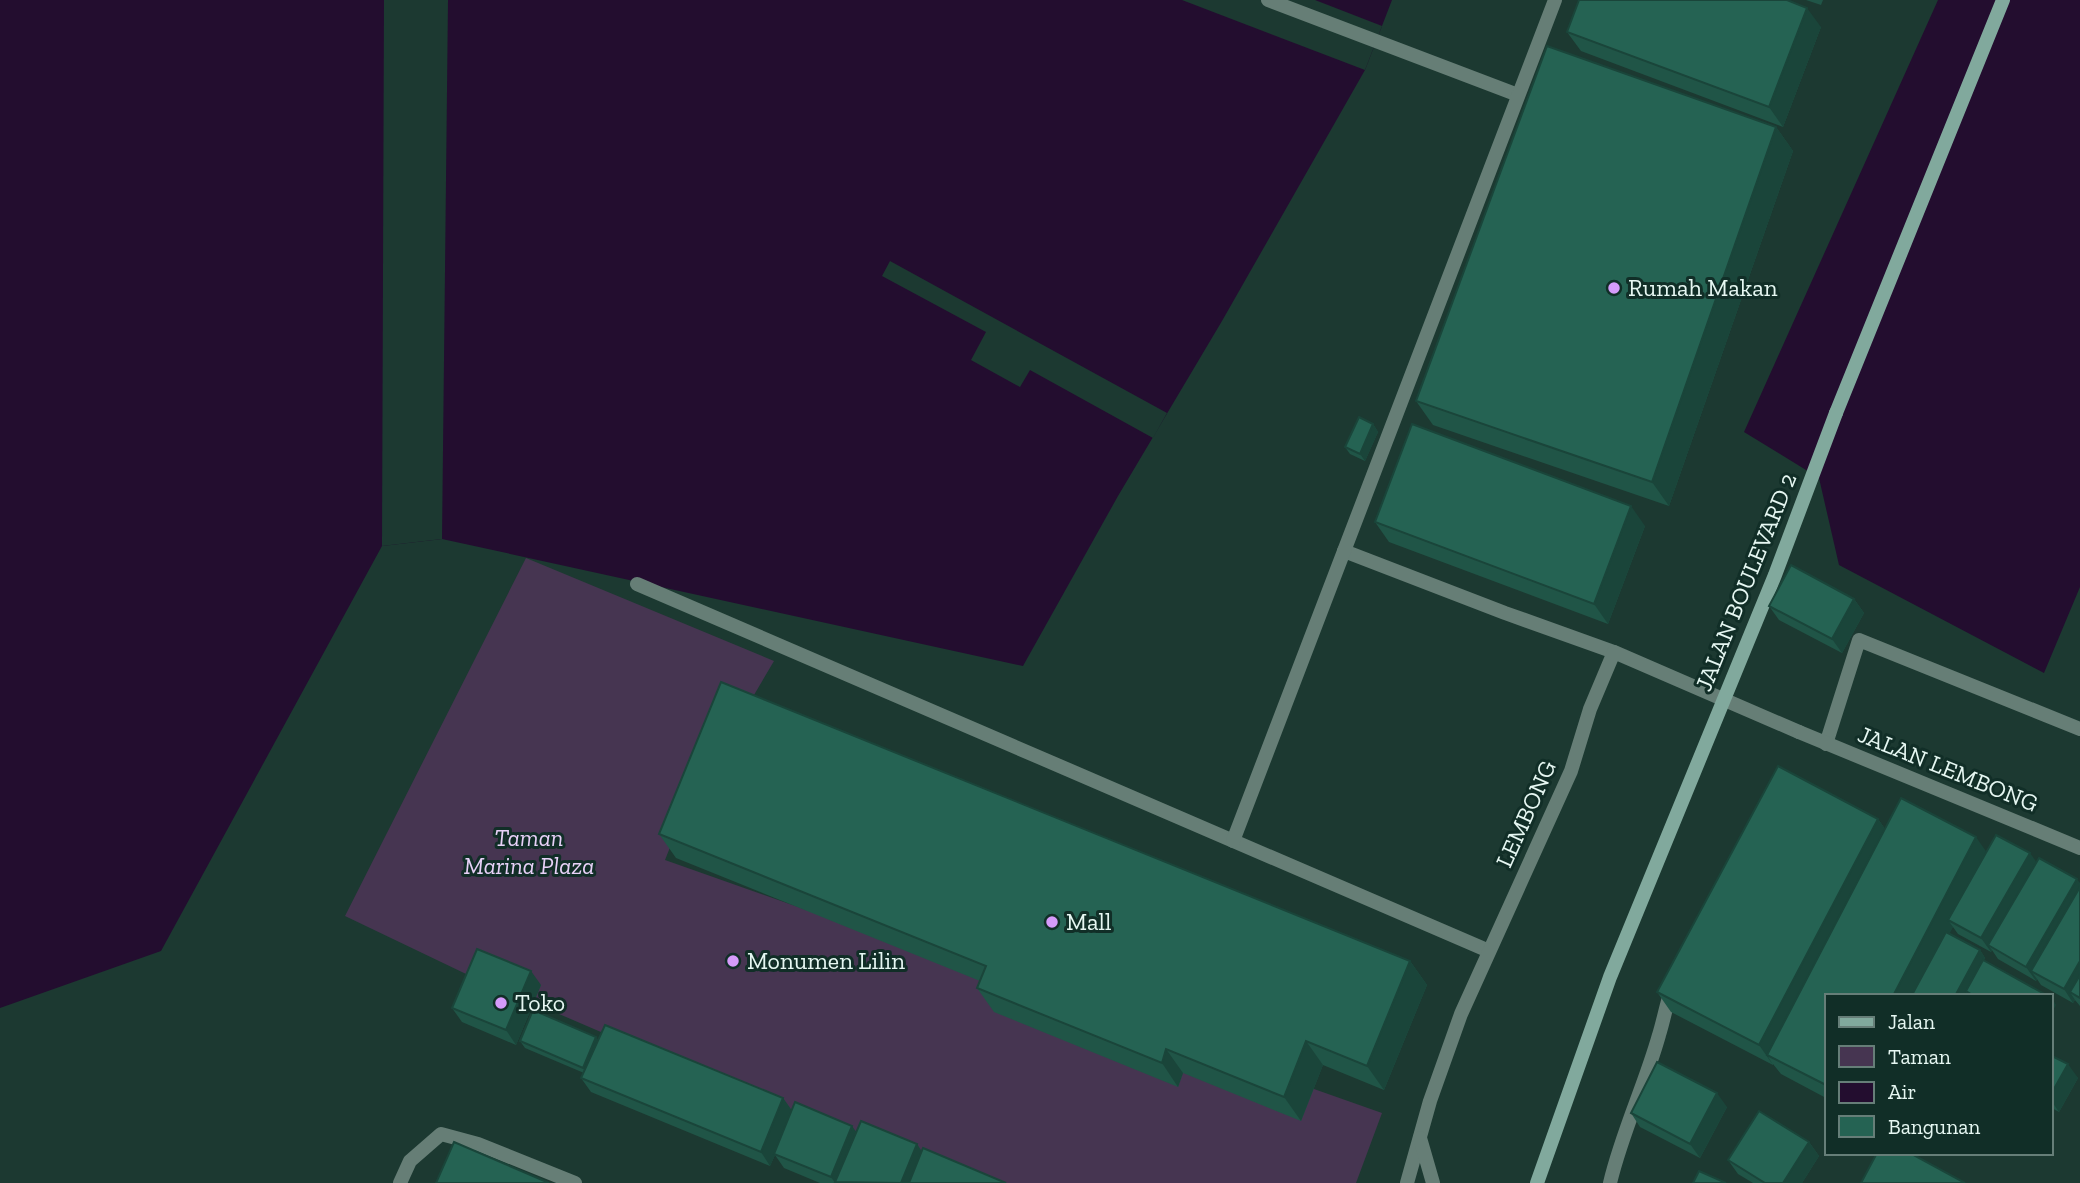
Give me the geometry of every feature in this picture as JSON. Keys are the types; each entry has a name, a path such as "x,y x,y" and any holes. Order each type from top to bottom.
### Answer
{"main road":[{"name":"JALAN BOULEVARD 2","path":"1537,1183 1610,977 1776,575 1836,413 2003,0"}],"street":[{"path":"1268,0 1518,95"},
{"path":"1233,841 1555,0"},
{"path":"1344,551 1614,652"},
{"path":"637,584 1489,951"},
{"path":"1826,744 1859,640 2080,729"},
{"name":"JALAN LEMBONG","path":"1614,652 1826,744 2080,848"},
{"name":"LEMBONG","path":"1407,1183 1430,1101 1461,1014 1572,771 1590,709 1614,652"},
{"path":"1610,1183 1635,1101 1660,1034 1664,1008 1679,973"},
{"path":"400,1183 410,1161 441,1134 478,1143 575,1183"},
{"path":"1420,1138 1433,1183"}],"green space":[{"name":"Taman Marina Plaza","path":"526,558 774,661 682,817 665,860 1382,1113 1356,1183 951,1183 464,973 345,916"}],"water":[{"path":"0,0 1392,0 1365,70 1222,321 1118,496 1023,666 442,539 382,546 161,951 0,1008"},
{"path":"1938,0 2080,0 2080,587 2044,673 1839,565 1819,478 1744,432"}],"pier":[{"path":"384,0 448,0 442,539 382,546"},
{"path":"1182,0 1315,0 1382,26 1365,70"},
{"path":"890,261 1167,413 1153,438 1030,370 1020,387 971,360 986,332 882,276"}],"building":[{"path":"1579,0 1787,0 1807,8 1769,107 1567,32"},
{"name":"Rumah Makan","path":"1547,46 1776,127 1652,482 1416,401"},
{"path":"1359,417 1373,424 1360,454 1345,447"},
{"path":"1412,424 1631,506 1594,604 1375,522"},
{"path":"1791,565 1854,599 1832,639 1769,606"},
{"name":"Mall","path":"721,682 1410,961 1367,1066 1306,1041 1284,1097 1166,1049 1162,1063 977,988 986,966 659,834"},
{"path":"1778,766 1878,819 1759,1045 1657,992"},
{"path":"1901,798 1976,837 1894,994 1825,994 1825,1084 1767,1055"},
{"path":"1996,835 2030,853 1981,938 1948,920"},
{"path":"2039,858 2077,879 2026,967 1988,945"},
{"path":"2080,887 2080,961 2064,989 2031,971"},
{"path":"1946,932 1980,950 1956,994 1913,993"},
{"name":"Toko","path":"477,949 531,971 506,1030 452,1008"},
{"path":"1983,960 2044,994 1971,994 1966,991"},
{"path":"2080,975 2080,998 2070,992"},
{"name":"Toko","path":"533,1010 596,1037 583,1068 520,1041"},
{"path":"605,1025 783,1098 761,1152 581,1078"},
{"path":"2052,1056 2068,1064 2052,1092"},
{"path":"1657,1062 1717,1093 1690,1144 1631,1113"},
{"path":"795,1102 852,1126 831,1177 774,1154"},
{"path":"1759,1111 1809,1142 1783,1183 1765,1183 1728,1160"},
{"path":"861,1121 917,1144 901,1183 835,1182"},
{"path":"454,1142 549,1183 436,1183"},
{"path":"923,1148 1006,1183 909,1183"},
{"path":"1876,1155 1914,1155 1965,1183 1861,1183"},
{"path":"1699,1171 1726,1183 1693,1183"}],"place":[{"name":"Rumah Makan","path":"1614,288"},
{"name":"Mall","path":"1052,922"},
{"name":"Monumen Lilin","path":"733,961"},
{"name":"Toko","path":"501,1003"}]}
